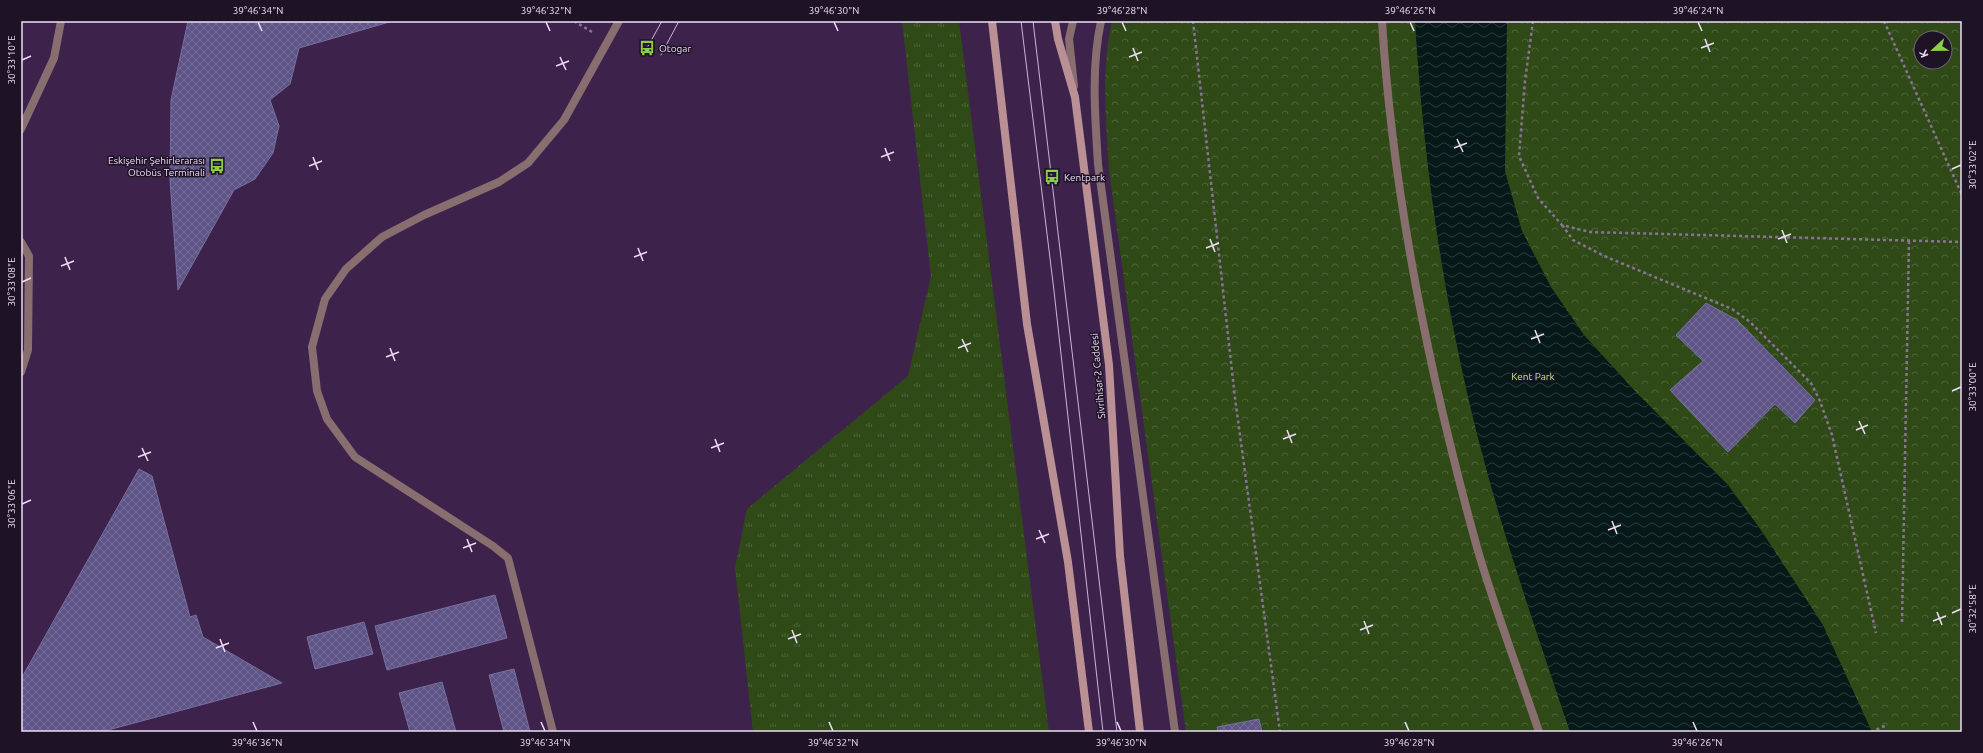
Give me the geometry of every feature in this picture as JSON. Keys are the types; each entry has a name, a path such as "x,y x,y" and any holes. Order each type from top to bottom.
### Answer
{"main road":[{"path":"992,21 1028,324 1068,562 1089,732"},
{"name":"Sivrihisar-2 Caddesi","path":"1055,21 1058,40 1075,97 1109,365 1120,556 1140,732"}],"street":[{"path":"21,129 54,58 60,21"},
{"path":"553,732 508,558 493,546 355,457 327,419 317,391 312,347 325,300 346,269 382,237 424,214 499,182 528,163 564,120 619,21"},
{"path":"1073,21 1069,39 1075,97"},
{"path":"1101,21 1095,58 1094,78 1098,164 1175,732"},
{"path":"1382,21 1384,53 1403,214 1432,370 1479,552 1539,732"},
{"path":"21,242 29,256 28,350 21,372"}],"path":[{"path":"1193,21 1235,398 1280,732"},
{"path":"1533,21 1525,81 1519,156 1538,198 1573,240 1604,256 1732,309 1749,321 1810,383 1820,401 1832,435 1876,633"},
{"path":"1884,21 1962,195"},
{"path":"1562,225 1590,232 1962,242"},
{"path":"1902,622 1909,241"},
{"path":"1871,732 1887,725"}],"green space":[{"path":"902,21 959,21 1049,732 753,732 735,568 747,509 908,376 931,276"},
{"name":"Kent Park","path":"1112,21 1962,21 1962,732 1186,732 1109,170 1105,95 1106,58"}],"water":[{"path":"1415,21 1507,21 1505,171 1522,231 1551,287 1584,335 1635,391 1728,485 1761,530 1823,625 1872,732 1570,732 1525,598 1497,507 1472,416 1453,327 1438,240 1426,153"}],"building":[{"name":"Eskişehir Şehirlerarası Otobüs Terminali","path":"188,21 393,21 299,48 290,84 270,100 279,126 273,153 255,179 234,190 178,290 170,180 171,100"},
{"path":"1706,303 1737,320 1815,400 1795,423 1775,404 1728,452 1670,390 1703,361 1676,335"},
{"path":"139,469 152,476 190,617 196,615 203,637 282,683 101,732 21,732 21,679"},
{"path":"495,595 507,638 387,670 375,626"},
{"path":"364,622 373,654 315,669 307,637"},
{"path":"514,669 530,732 504,732 489,675"},
{"path":"442,682 456,732 410,732 399,693"},
{"path":"1259,719 1262,732 1218,732 1217,727"}],"tram line":[{"path":"647,48 662,21"},
{"path":"661,55 679,21"},
{"path":"1021,21 1054,291 1103,732"},
{"path":"1033,21 1117,732"}],"place":[{"name":"Otogar","path":"647,48"},
{"name":"Eskişehir Şehirlerarası Otobüs Terminali","path":"217,166"},
{"name":"Kentpark","path":"1052,177"}]}
